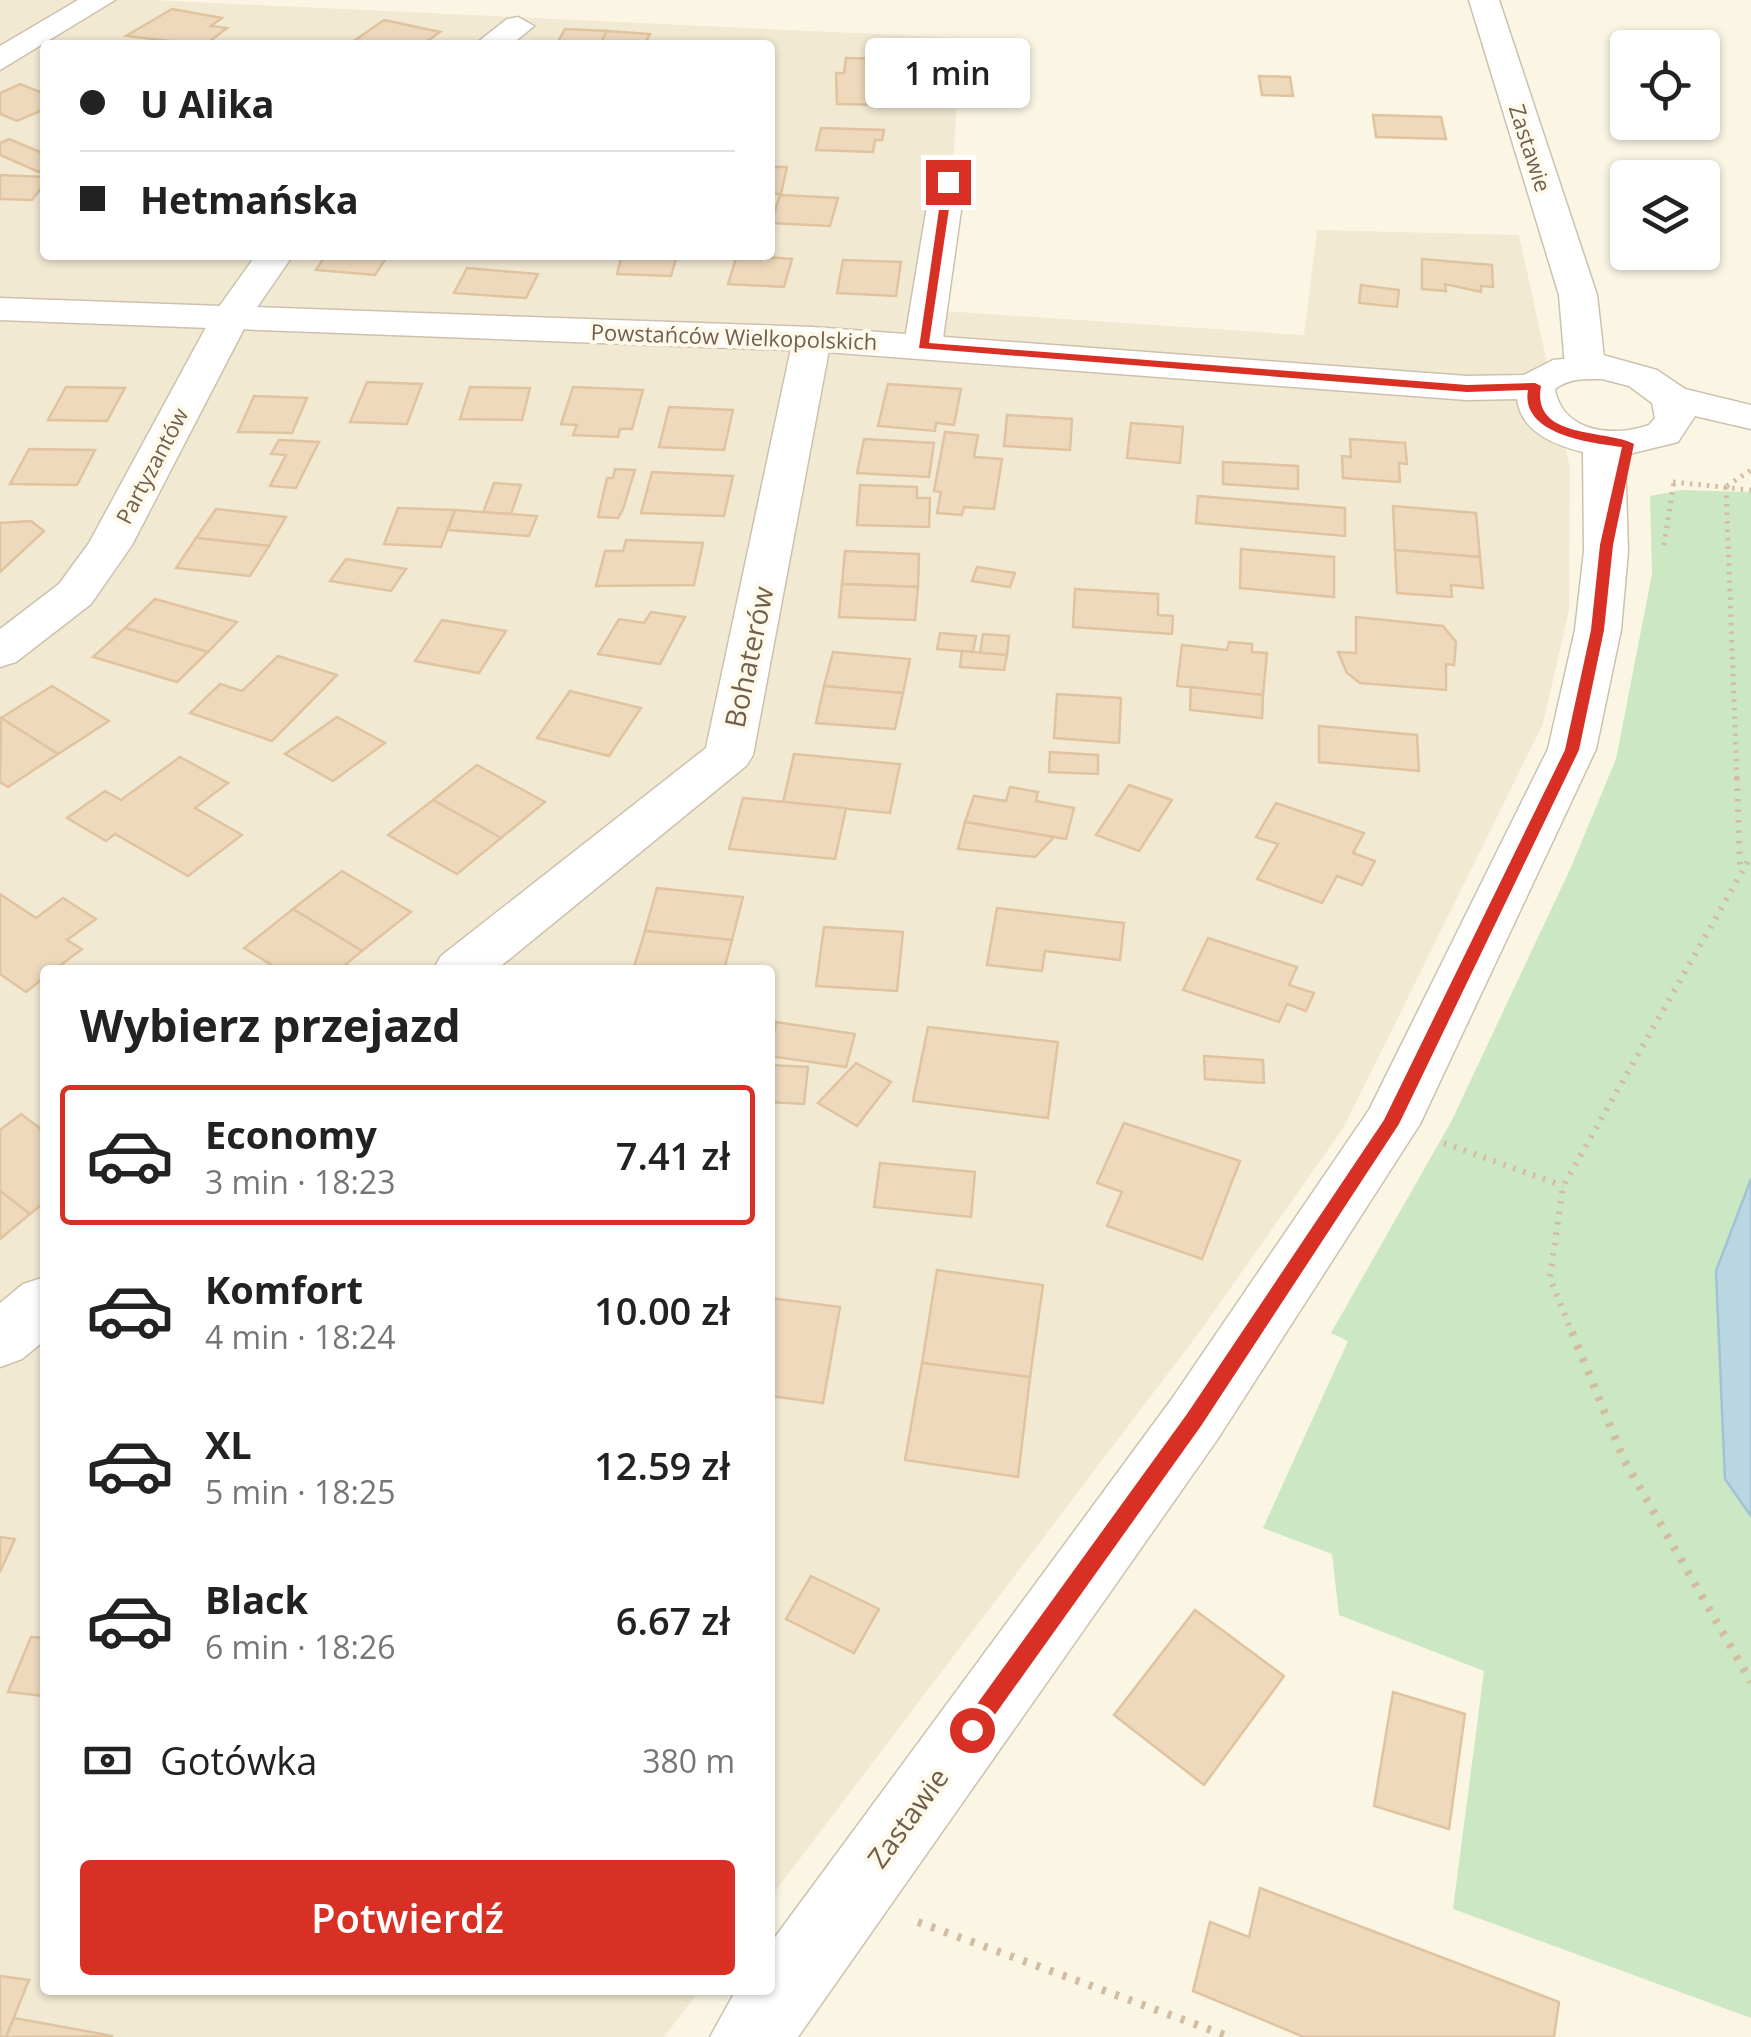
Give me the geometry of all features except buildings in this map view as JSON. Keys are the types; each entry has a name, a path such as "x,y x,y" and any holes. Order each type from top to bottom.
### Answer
{"street":[{"path":"0,60 100,0"},
{"name":"Zastawie","path":"1484,0 1604,369"},
{"path":"497,40 518,26"},
{"path":"923,346 948,182"},
{"name":"Partyzantów","path":"0,652 75,594 110,545 230,318 271,260"},
{"name":"Powstańców Wielkopolskich","path":"0,309 812,339 1467,388 1537,399 1558,429 1616,444"},
{"name":"Bohaterów","path":"466,965 728,755 812,339"},
{"path":"1537,399 1552,373 1604,369 1643,378 1672,412 1751,417"},
{"path":"1616,444 1663,436 1672,412"},
{"name":"Zastawie","path":"750,2037 1194,1420 1391,1124 1572,750 1598,630 1616,444"},
{"path":"0,1340 40,1308"}],"path":[{"path":"1726,487 1751,470"},
{"path":"1726,487 1751,490"},
{"path":"1726,487 1740,874"},
{"path":"1751,856 1633,1070 1563,1186 1550,1278 1624,1460 1751,1682"},
{"path":"1391,1124 1563,1186"},
{"path":"902,1917 1230,2037"}],"shaded area":[{"path":"0,0 152,0 961,38 944,311 1304,335 1317,230 1519,235 1570,468 1569,610 1543,724 1344,1127 1201,1330 775,1891 775,965 40,965 40,1995 696,1995 664,2037 0,2037"}],"green space":[{"path":"1681,490 1751,492 1751,1179 1716,1271 1725,1479 1751,1516 1751,2018 1453,1909 1484,1671 1339,1615 1332,1554 1263,1528 1348,1341 1331,1333 1452,1120 1572,865 1616,759 1652,574 1650,496"}],"water":[{"path":"1751,1179 1751,1516 1725,1479 1716,1271"}],"route":[{"path":"948,182 923,346 1467,388 1535,386 1533,399 1538,412 1558,429 1579,438 1628,444 1606,545 1598,630 1572,750 1497,912 1391,1124 1194,1420 972,1730"}]}
